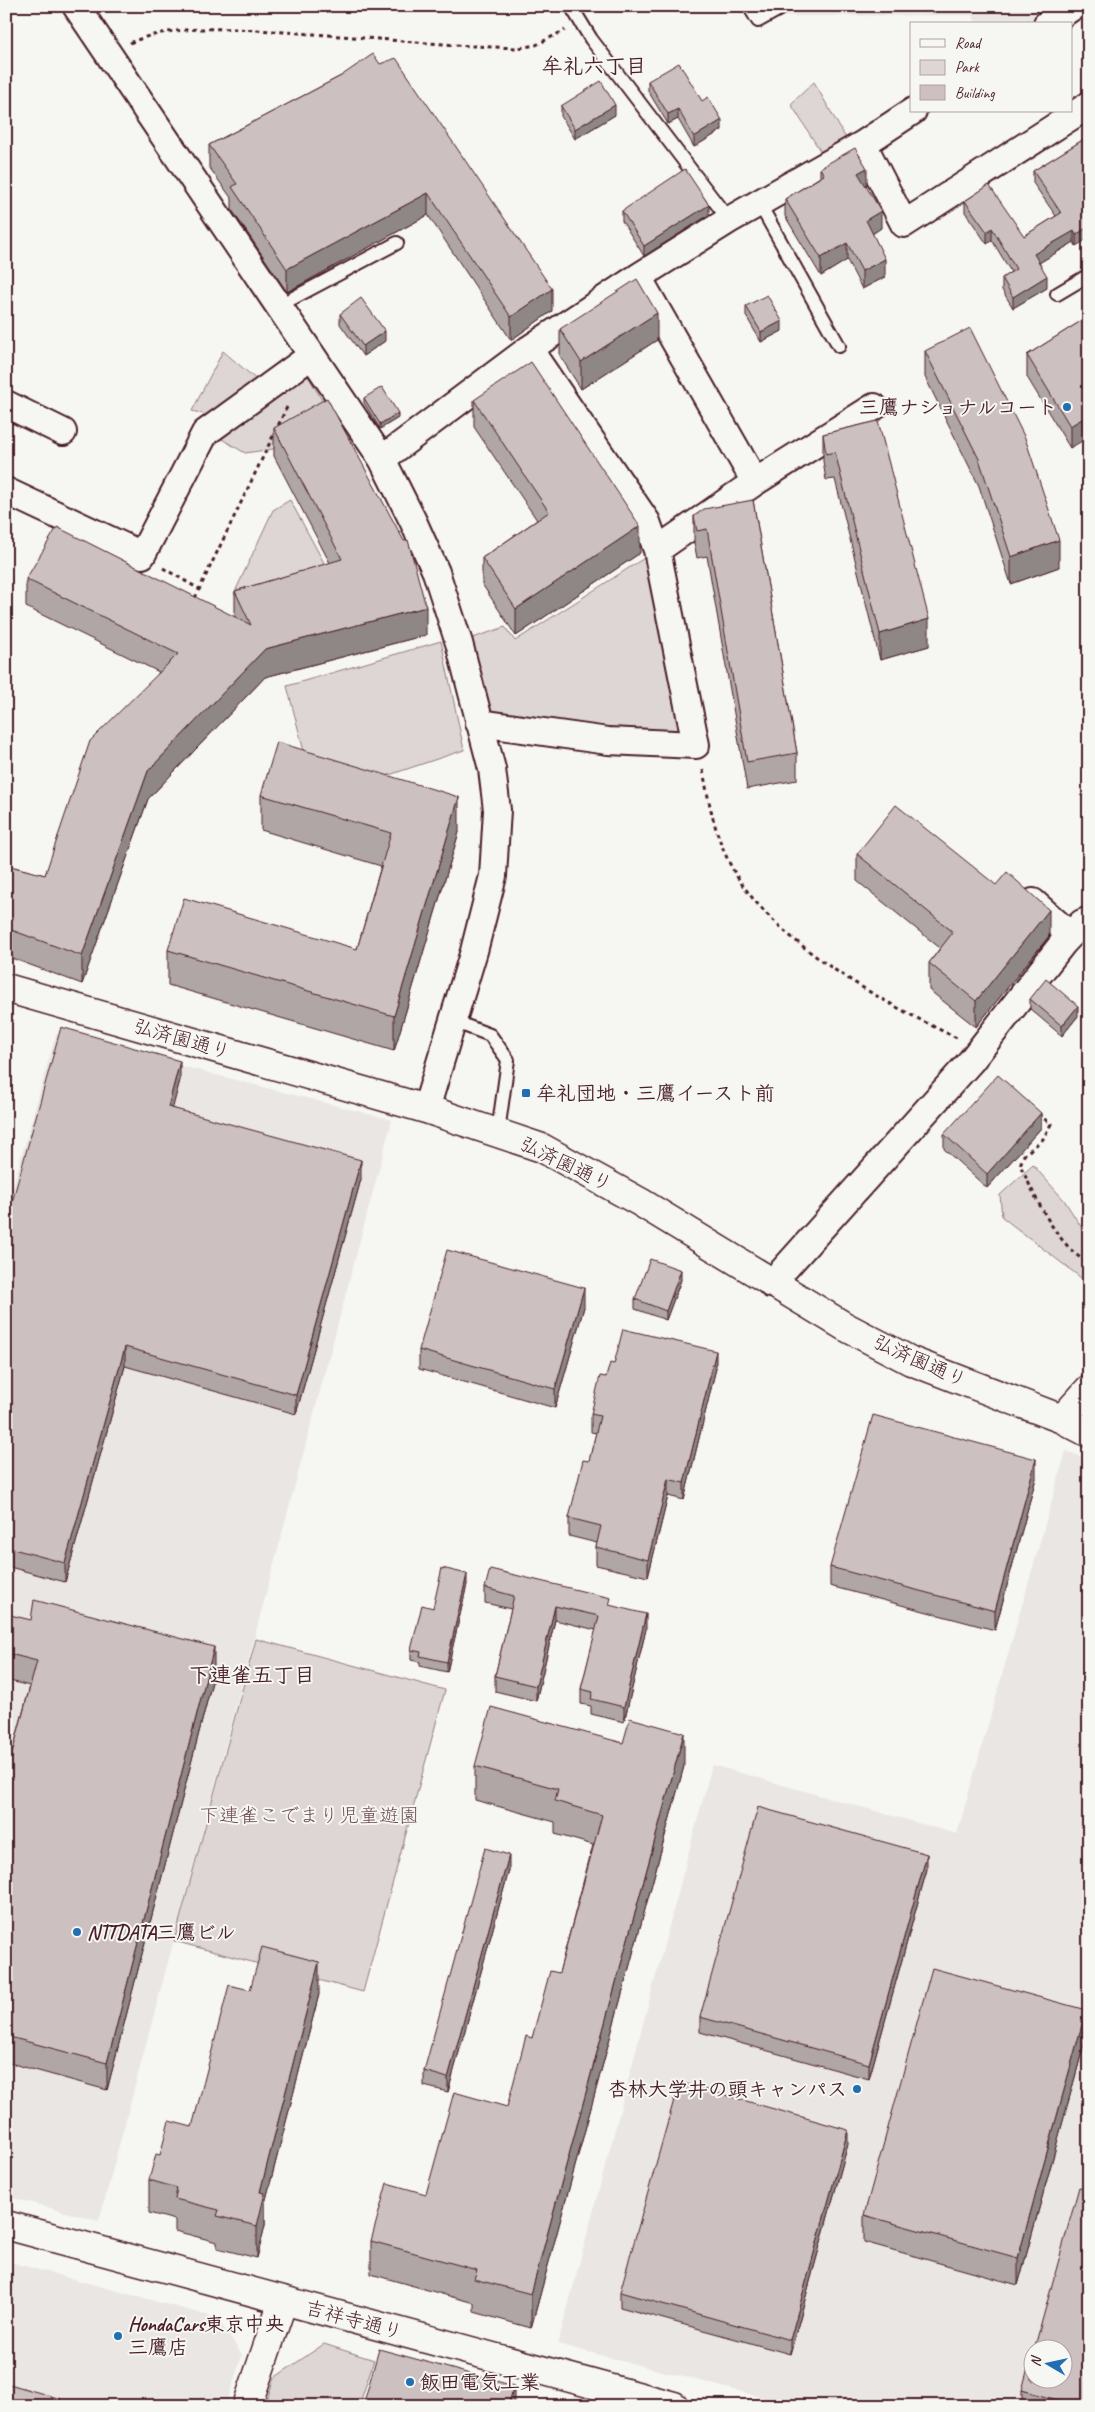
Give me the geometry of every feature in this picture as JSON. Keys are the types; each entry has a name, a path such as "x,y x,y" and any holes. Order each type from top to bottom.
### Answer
{"street":[{"path":"76,6 382,459 436,572 459,644 492,769 497,810 496,842 493,876 453,1021 426,1109"},
{"path":"1050,22 1074,6"},
{"path":"862,144 904,224 1089,105"},
{"path":"382,459 529,350 638,277 729,220 862,144 911,112"},
{"path":"638,277 755,482"},
{"path":"479,723 608,741 696,745 657,550 647,522 529,350"},
{"path":"6,491 142,555 205,434 311,356"},
{"path":"6,404 63,432"},
{"path":"657,550 755,482 874,407"},
{"path":"771,1284 971,1061 1080,927 1033,902"},
{"name":"弘済園通り","path":"6,988 426,1109 542,1148 640,1202 771,1284 844,1326 911,1361 1062,1418 1089,1433"},
{"path":"1062,1418 1089,1389"},
{"name":"吉祥寺通り","path":"6,2225 283,2301 611,2398 674,2406"},
{"path":"247,2406 283,2301"}],"lane":[{"path":"571,6 591,39 729,220"},
{"path":"749,6 758,21 785,6"},
{"path":"759,203 839,346"},
{"path":"278,306 397,243"},
{"path":"1057,294 1089,275"},
{"path":"453,1021 490,1035 508,1060 498,1132"}],"path":[{"path":"110,55 132,42 154,33 196,30 284,32 519,48 536,45 555,36 580,20"},
{"path":"195,598 290,401"},
{"path":"142,555 199,590"},
{"path":"696,745 714,826 721,844 733,868 762,909 800,943 884,1000 957,1038 983,1045"},
{"path":"1036,1112 1051,1124 1043,1139 1024,1155 1020,1165 1039,1202 1060,1236 1078,1257 1089,1264"}],"shaded area":[{"path":"798,6 1059,6 1034,22 976,22 972,15 781,16"},
{"path":"56,1034 392,1120 99,2221 6,2196 6,1211"},
{"name":"杏林大学井の頭キャンパス","path":"1066,1451 1089,1460 1089,2406 796,2406 558,2344 712,1765 957,1834"},
{"name":"HondaCars東京中央 三鷹店","path":"6,2261 217,2318 242,2355 226,2406 6,2406"}],"green space":[{"path":"814,82 848,142 824,157 791,104"},
{"path":"223,351 258,381 215,417 192,411"},
{"path":"308,376 333,419 273,449 245,453 215,435"},
{"path":"290,500 335,583 282,600 234,594 273,510"},
{"path":"649,555 687,739 489,716 467,640 505,627 515,641"},
{"path":"441,641 464,750 374,780 306,759 287,686"},
{"path":"1033,1165 1064,1200 1089,1239 1089,1284 1002,1217 1000,1195"},
{"name":"下連雀こでまり児童遊園","path":"256,1639 445,1690 363,1992 174,1941"},
{"path":"324,2344 374,2360 359,2406 265,2406 274,2378"}],"building":[{"path":"373,54 380,64 396,58 552,289 511,317 428,193 287,269 232,187 237,184 209,145 341,76"},
{"path":"679,63 702,101 708,97 722,120 694,137 678,109 668,114 648,81"},
{"path":"601,81 615,105 575,129 561,106"},
{"path":"1089,136 1089,226 1076,235 1074,231 1034,254 1047,276 1013,297 1002,278 1016,269 992,228 987,232 965,201 989,185 1024,236 1061,213 1033,171"},
{"path":"855,148 867,168 858,173 881,211 866,220 885,259 862,271 847,243 821,258 785,199 824,175 820,168"},
{"path":"685,169 709,205 644,246 622,211"},
{"path":"637,279 657,313 581,362 560,329"},
{"path":"767,295 782,321 761,332 746,306"},
{"path":"361,298 385,331 363,346 340,314"},
{"name":"三鷹ナショナルコート","path":"1089,316 1089,415 1070,426 1027,355"},
{"path":"970,328 1025,438 1059,540 1011,557 979,459 925,351"},
{"path":"531,362 640,526 516,609 482,558 549,512 474,400"},
{"path":"382,387 398,413 380,424 364,398"},
{"path":"327,398 404,541 408,540 426,607 265,649 148,771 82,956 6,928 6,865 45,875 90,741 178,654 26,579 57,527 251,625 235,591 342,559 274,428"},
{"path":"878,421 929,619 880,634 835,452 826,454 823,434"},
{"path":"753,500 797,753 747,762 707,529 697,531 694,516 704,509"},
{"path":"277,742 459,797 394,1016 168,950 184,898 357,949 391,833 261,795"},
{"path":"896,805 996,885 1007,872 1049,910 976,1001 929,963 953,932 857,854"},
{"path":"1046,979 1078,1006 1062,1026 1030,999"},
{"path":"61,1027 180,1061 168,1107 361,1160 296,1395 125,1347 65,1563 6,1547 6,1224"},
{"path":"998,1075 1041,1113 987,1174 944,1134"},
{"path":"447,1250 584,1288 555,1389 419,1350"},
{"path":"650,1259 681,1270 666,1311 635,1299"},
{"path":"623,1329 716,1351 684,1483 668,1479 648,1560 596,1547 601,1526 569,1518 583,1460 589,1461 600,1416 591,1414 600,1376 606,1377 610,1363 614,1364"},
{"path":"873,1415 1036,1459 995,1611 830,1567"},
{"path":"442,1568 467,1574 447,1662 420,1656 421,1652 411,1650 422,1605 433,1608"},
{"path":"490,1569 611,1598 609,1605 646,1614 624,1707 591,1699 593,1692 581,1689 599,1616 555,1606 536,1686 495,1676 514,1596 485,1588"},
{"name":"NTTDATA三鷹ビル","path":"34,1600 214,1647 107,2063 6,2036 6,1776 37,1661 6,1653 6,1614 31,1620"},
{"path":"491,1707 623,1743 630,1718 684,1733 531,2294 474,2279 477,2270 371,2241 387,2183 426,2194 454,2092 507,2107 526,2036 532,2038 550,1971 559,1973 602,1815 555,1801 558,1789 475,1766"},
{"path":"758,1807 927,1854 869,2064 700,2017"},
{"path":"485,1848 509,1855 448,2078 424,2071"},
{"path":"262,1947 319,1962 260,2192 265,2193 257,2226 217,2216 219,2210 175,2199 177,2188 149,2180 156,2154 160,2155 169,2121 192,2127 229,1985 250,1990"},
{"path":"932,1968 1086,2010 1018,2258 864,2215"},
{"path":"679,2082 848,2130 790,2340 620,2292"},
{"path":"1079,2187 1089,2189 1089,2406 1079,2406 1022,2390 1072,2390 1072,2340 1037,2340"},
{"path":"6,2280 9,2281 6,2291"},
{"name":"飯田電気工業","path":"379,2349 514,2386 508,2406 363,2406"},
{"path":"6,2383 61,2399 59,2406 6,2406"}],"place":[{"name":"三鷹ナショナルコート","path":"1067,407"},
{"name":"牟礼団地・三鷹イースト前","path":"526,1093"},
{"name":"NTTDATA三鷹ビル","path":"77,1932"},
{"name":"杏林大学井の頭キャンパス","path":"857,2089"},
{"name":"HondaCars東京中央 三鷹店","path":"118,2336"},
{"name":"飯田電気工業","path":"410,2382"}],"district":[{"name":"牟礼六丁目","path":"594,66"},
{"name":"下連雀五丁目","path":"252,1675"}]}
